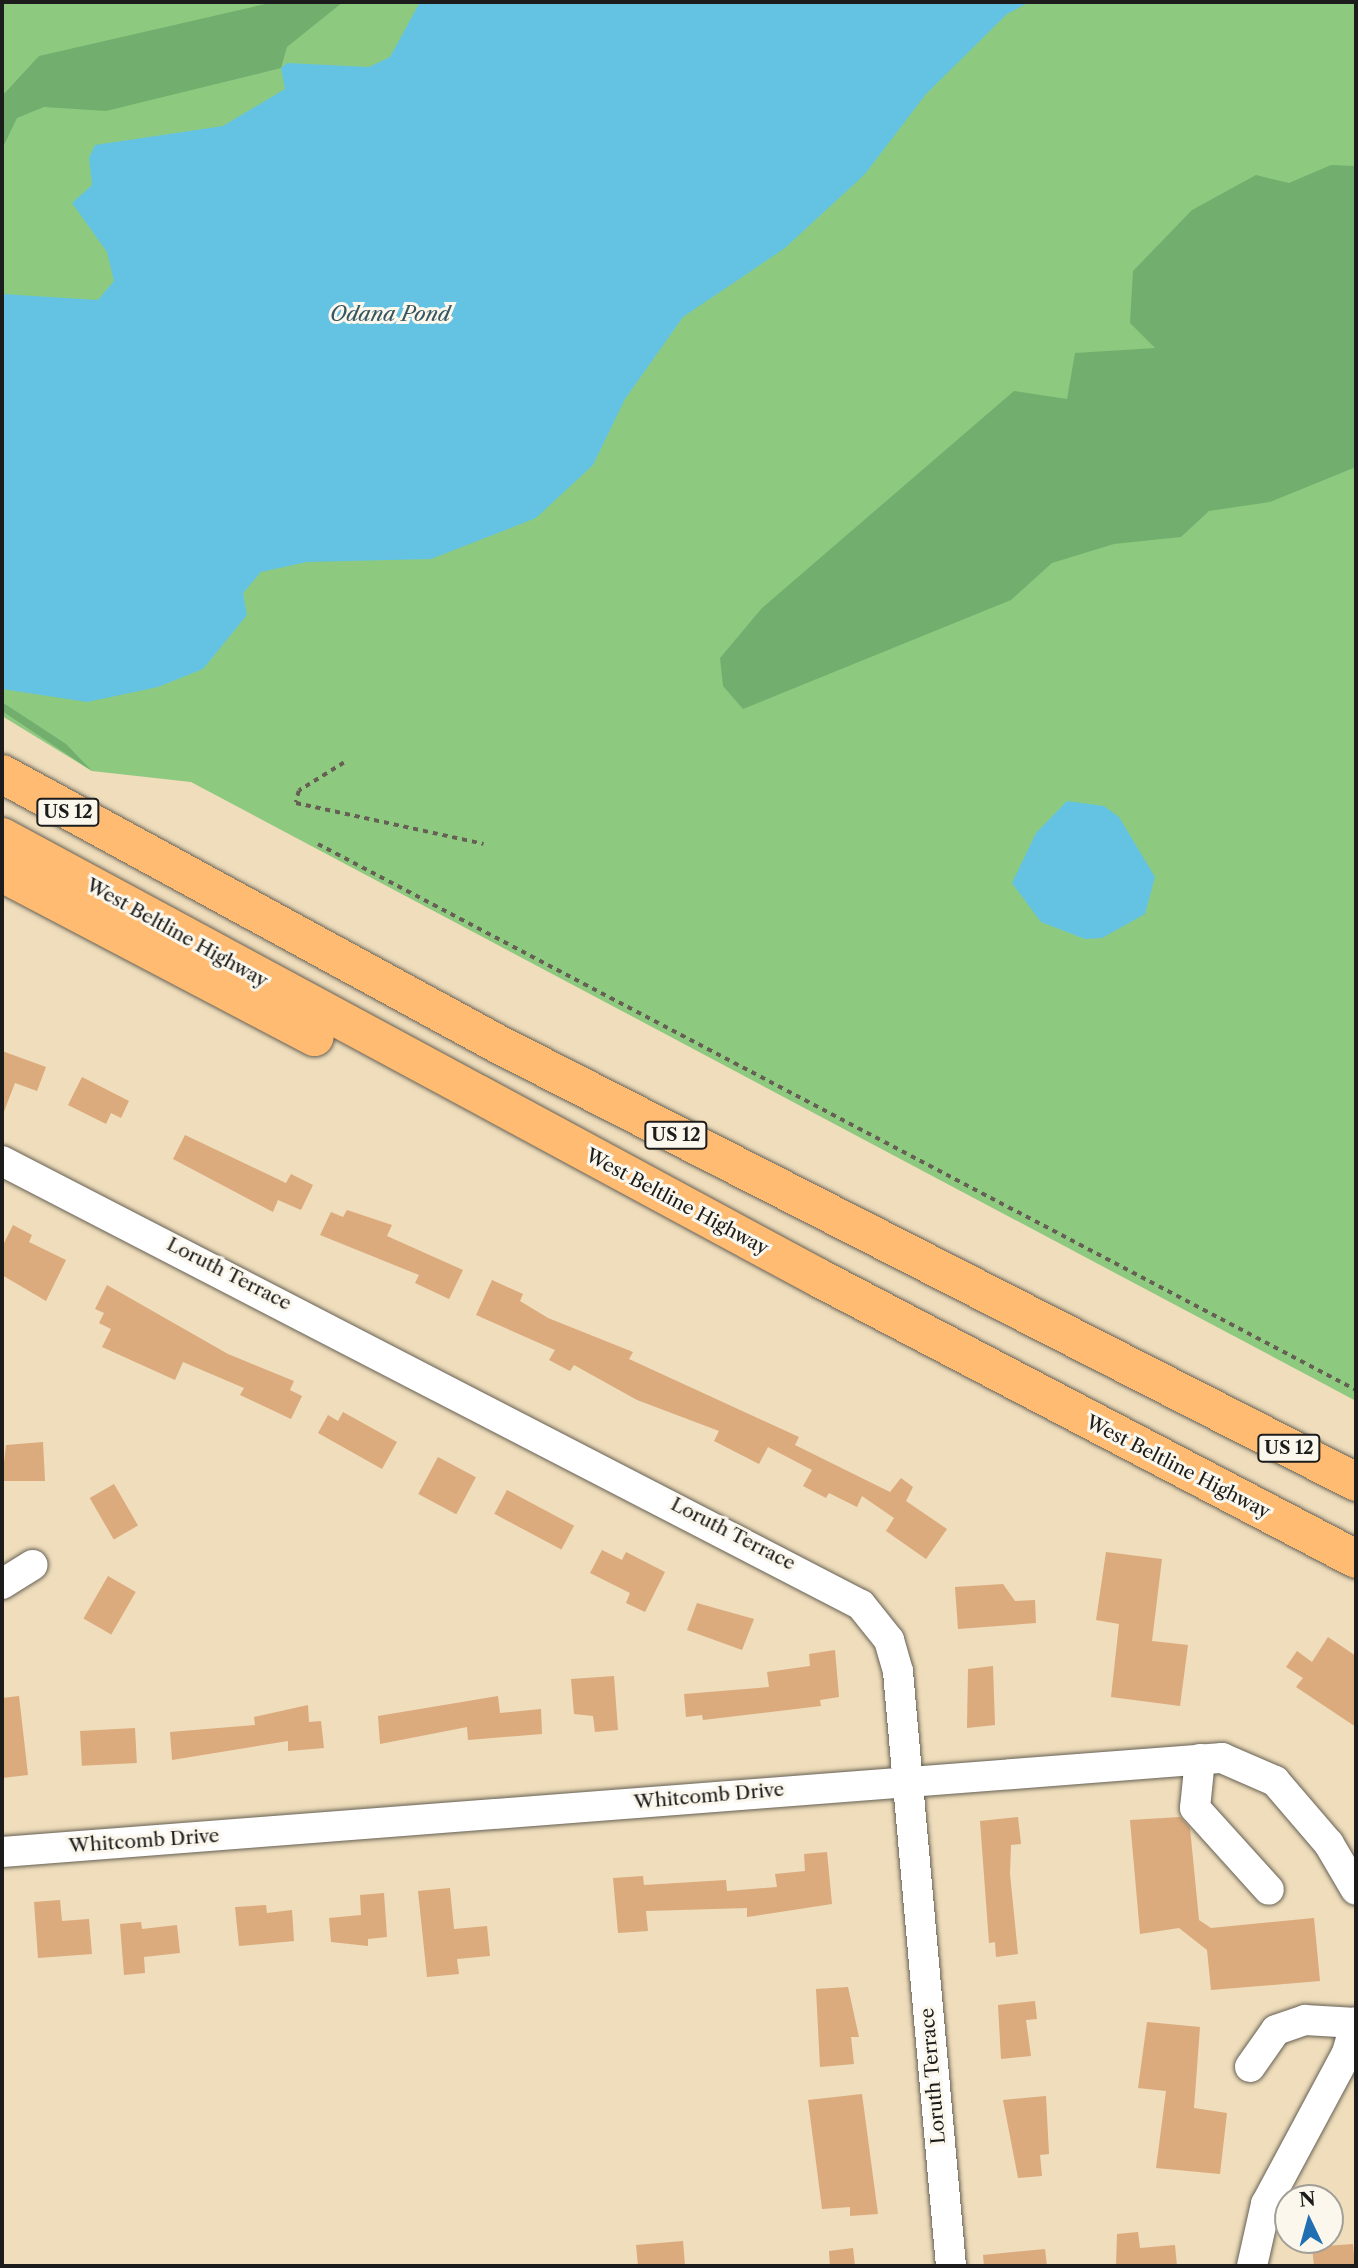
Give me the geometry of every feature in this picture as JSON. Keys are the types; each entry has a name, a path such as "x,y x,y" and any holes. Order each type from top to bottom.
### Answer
{"highway":[{"path":"2,762 134,851"},
{"name":"US 12","path":"2,774 134,851 1356,1482"},
{"name":"West Beltline Highway","path":"2,837 819,1278 1356,1559"},
{"path":"2,873 219,990 819,1278"}],"street":[{"name":"Loruth Terrace","path":"2,1161 861,1605 889,1640 898,1672 951,2266"},
{"path":"2,1584 32,1565"},
{"name":"Whitcomb Drive","path":"2,1852 908,1780 1222,1758 1275,1781 1329,1844 1356,1890"},
{"path":"1200,1759 1195,1808 1269,1890"},
{"path":"1250,2067 1276,2030 1305,2021 1356,2023 1347,2053 1266,2204 1252,2266"}],"path":[{"path":"344,763 299,791 296,803 484,844"},
{"path":"318,844 1356,1390"}],"green space":[{"path":"2,2 1356,2 1356,1401 191,782 92,771 2,716"},
{"path":"274,2 343,2 287,47 281,68 106,111 44,107 17,118 2,149 2,96 39,56"},
{"path":"1331,165 1356,166 1356,467 1270,502 1209,511 1181,537 1114,544 1052,563 1011,600 743,709 723,686 720,658 762,608 1014,391 1067,399 1075,353 1155,348 1130,323 1133,271 1192,210 1256,175 1289,183"},
{"path":"2,702 66,744 92,771 2,711"}],"water":[{"name":"Odana Pond","path":"420,2 1030,2 1007,14 926,94 865,174 785,248 683,317 625,399 593,465 536,518 431,559 307,562 261,572 243,593 247,615 203,669 158,687 87,702 2,689 2,294 98,300 114,281 107,252 72,203 92,185 89,158 95,145 223,126 285,89 281,68 287,63 369,67 390,57"},
{"path":"1067,801 1104,806 1119,817 1155,877 1145,914 1102,938 1085,939 1041,922 1012,883 1036,833"}],"building":[{"path":"2,1051 46,1067 37,1091 15,1083 3,1114"},
{"path":"82,1077 129,1101 121,1118 111,1113 106,1124 68,1105"},
{"path":"185,1135 286,1183 291,1174 313,1185 301,1210 278,1200 273,1212 173,1159"},
{"path":"347,1210 392,1225 387,1236 463,1270 449,1299 415,1283 419,1275 320,1235 331,1212 343,1217"},
{"path":"13,1225 32,1235 29,1242 66,1260 46,1301 2,1275 2,1247"},
{"path":"492,1280 523,1294 520,1301 548,1318 633,1352 629,1359 799,1437 795,1445 890,1492 901,1478 913,1487 906,1501 947,1529 926,1559 886,1531 894,1518 862,1496 857,1507 829,1493 826,1498 803,1486 812,1470 768,1447 759,1464 714,1441 719,1431 637,1400 574,1365 570,1371 549,1360 555,1350 476,1315"},
{"path":"107,1285 228,1354 294,1381 290,1390 302,1396 291,1419 240,1395 244,1388 183,1362 175,1380 102,1347 111,1329 99,1323 104,1313 95,1309"},
{"path":"343,1412 397,1442 382,1469 318,1433 328,1415 338,1421"},
{"path":"43,1442 45,1481 2,1481 6,1445"},
{"path":"438,1457 476,1477 456,1514 418,1494"},
{"path":"114,1484 138,1526 114,1540 90,1498"},
{"path":"507,1490 574,1526 561,1550 494,1514"},
{"path":"602,1550 622,1560 626,1552 665,1572 645,1612 626,1603 630,1593 590,1573"},
{"path":"1106,1552 1162,1559 1152,1641 1188,1645 1180,1706 1111,1697 1119,1624 1096,1620"},
{"path":"108,1576 136,1592 111,1634 84,1618"},
{"path":"1003,1584 1015,1601 1035,1600 1036,1623 958,1629 955,1587"},
{"path":"697,1603 754,1619 742,1650 687,1630"},
{"path":"1328,1637 1356,1656 1356,1727 1296,1687 1303,1678 1286,1667 1297,1651 1312,1662"},
{"path":"835,1650 839,1697 820,1700 821,1706 703,1720 702,1715 686,1717 684,1694 769,1687 767,1672 810,1666 809,1654"},
{"path":"993,1666 995,1725 967,1728 968,1669"},
{"path":"614,1676 618,1730 595,1732 593,1716 574,1714 571,1679"},
{"path":"19,1696 28,1775 2,1778 2,1698"},
{"path":"498,1696 500,1713 541,1709 542,1734 468,1740 467,1727 380,1744 378,1716"},
{"path":"308,1705 309,1722 321,1721 324,1748 288,1751 288,1741 172,1760 170,1732 255,1725 254,1717"},
{"path":"135,1728 137,1763 82,1766 80,1731"},
{"path":"1018,1817 1021,1844 1011,1845 1010,1874 1018,1954 996,1957 995,1942 989,1943 980,1821"},
{"path":"1180,1817 1190,1828 1199,1920 1211,1928 1314,1918 1320,1981 1211,1990 1207,1950 1179,1928 1140,1934 1130,1820"},
{"path":"827,1852 832,1904 747,1917 747,1908 646,1911 648,1931 618,1933 613,1878 643,1876 644,1885 726,1880 727,1891 777,1887 775,1874 805,1871 804,1854"},
{"path":"450,1888 454,1929 487,1926 490,1956 457,1959 459,1974 427,1977 418,1891"},
{"path":"384,1893 387,1937 368,1939 368,1946 331,1942 329,1918 361,1915 360,1895"},
{"path":"60,1900 62,1921 89,1919 92,1954 38,1958 34,1902"},
{"path":"266,1905 267,1913 292,1910 294,1941 239,1946 235,1907"},
{"path":"141,1922 142,1929 177,1925 180,1953 144,1957 145,1973 124,1975 120,1924"},
{"path":"848,1987 859,2037 851,2037 854,2064 820,2067 816,1989"},
{"path":"1035,2001 1037,2019 1026,2020 1031,2056 1001,2059 998,2005"},
{"path":"1147,2022 1200,2027 1194,2108 1227,2113 1220,2174 1156,2168 1166,2091 1138,2088"},
{"path":"862,2094 878,2214 850,2216 850,2207 822,2209 808,2100"},
{"path":"1046,2096 1049,2154 1040,2155 1042,2176 1018,2178 1003,2100"},
{"path":"1138,2232 1140,2248 1175,2245 1177,2266 1116,2266 1117,2234"},
{"path":"683,2241 685,2266 638,2266 636,2245"},
{"path":"1353,2244 1355,2266 1314,2266 1313,2254 1344,2254 1344,2245"},
{"path":"853,2248 855,2266 830,2266 829,2251"},
{"path":"1045,2249 1047,2266 984,2266 983,2255"}]}
